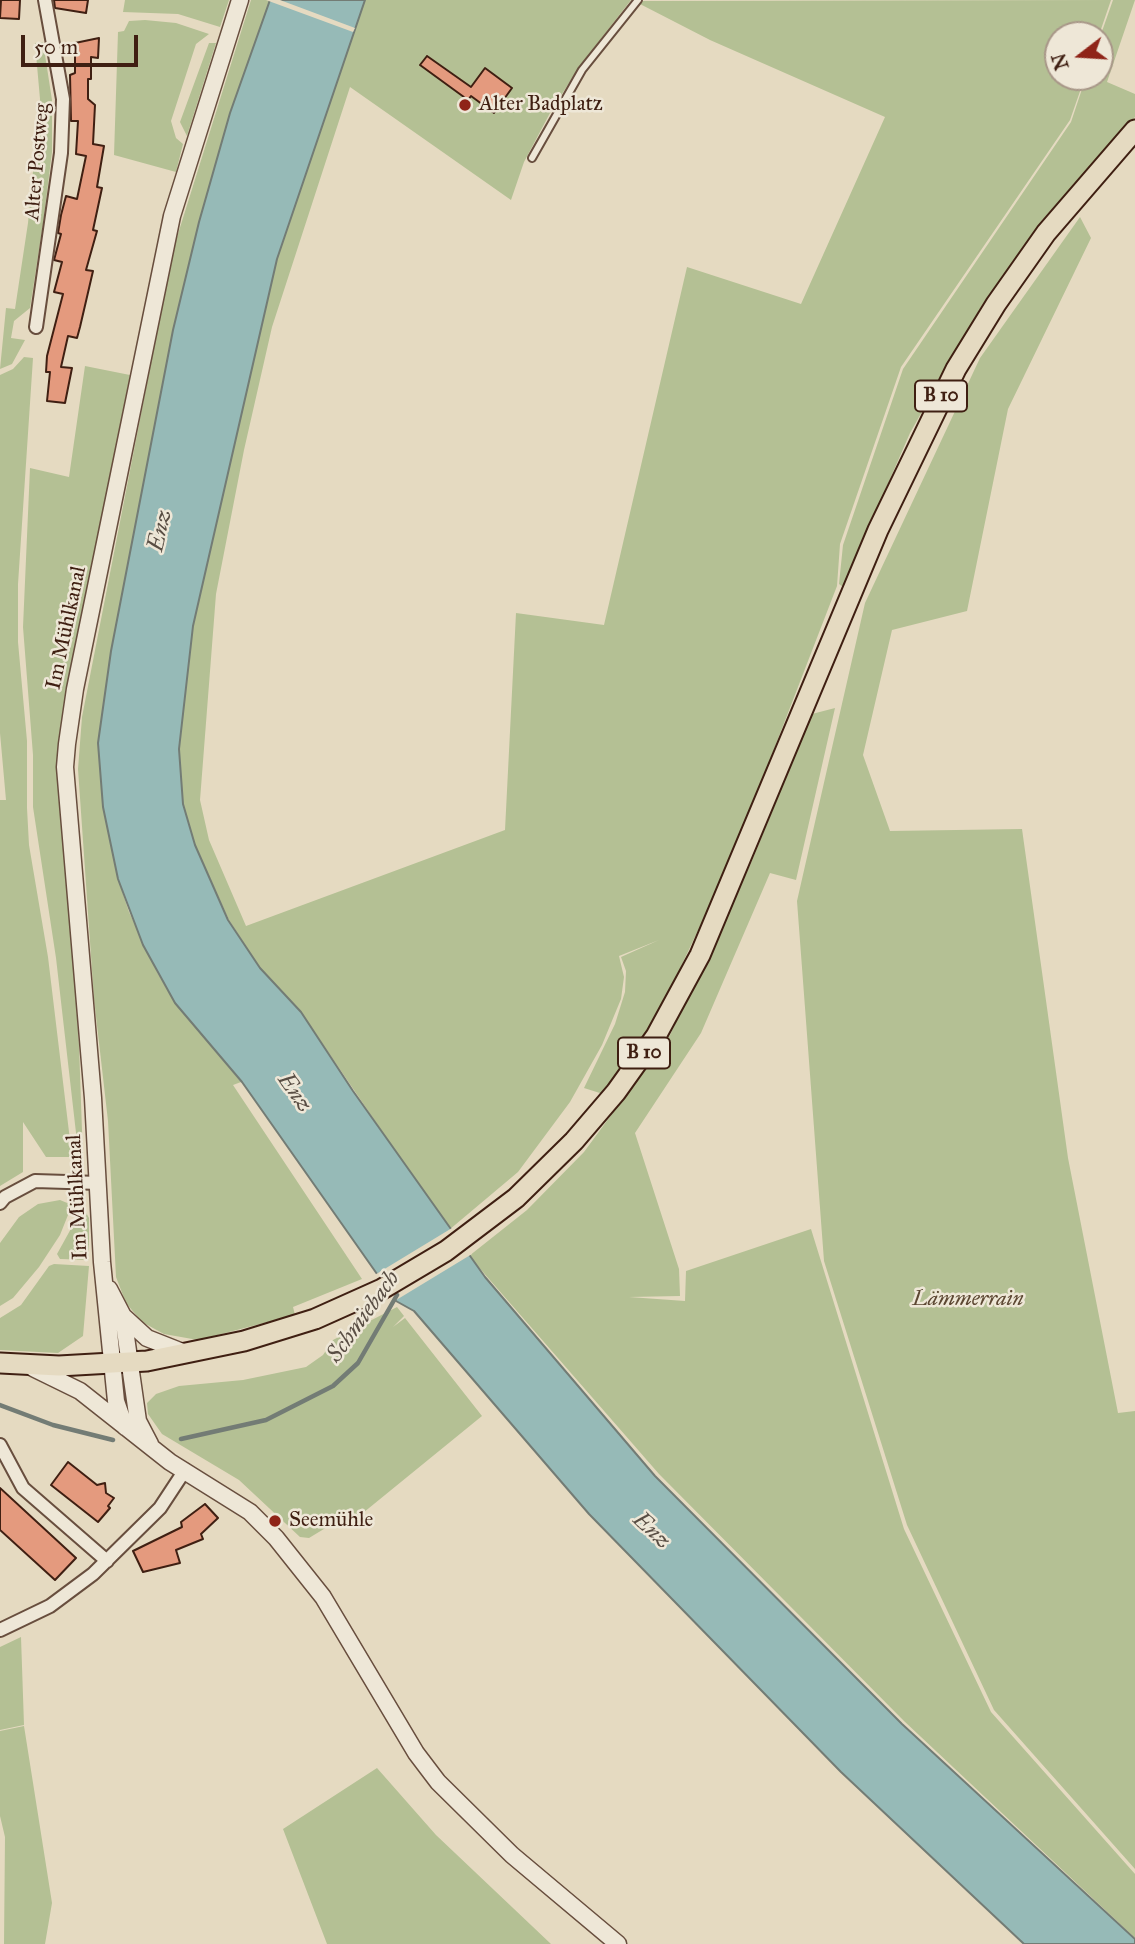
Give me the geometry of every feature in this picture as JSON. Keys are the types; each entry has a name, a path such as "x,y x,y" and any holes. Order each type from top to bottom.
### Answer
{"main road":[{"name":"B 10","path":"0,1363 121,1363 191,1354 298,1325 349,1305 414,1272 474,1232 516,1198 557,1159 603,1109 635,1067 673,1008 719,912 878,530 936,406 972,341 1022,265 1074,197 1135,130"}],"street":[{"name":"Alter Postweg","path":"36,327 61,153 63,99 45,0"},
{"name":"Im Mühlkanal","path":"121,1363 104,1280 99,1184 65,768 70,715 172,216 240,0"},
{"path":"0,1203 35,1181 99,1184"},
{"name":"Im Mühlkanal","path":"104,1280 123,1315 121,1363"},
{"path":"123,1315 141,1334 154,1342 191,1354"},
{"path":"121,1363 118,1412 125,1427"},
{"path":"121,1363 138,1421 154,1450"},
{"path":"23,1364 72,1387 154,1450 250,1512 307,1575 416,1753 454,1799 512,1855 618,1944"},
{"path":"0,1445 23,1488 107,1561"},
{"path":"0,1630 50,1606 107,1561 160,1508 178,1466"}],"lane":[{"path":"531,158 582,70 638,0"}],"green space":[{"path":"125,0 229,0 220,27 178,14 123,12"},
{"path":"251,0 270,0 230,113 199,222 173,330 111,651 98,743 103,807 118,879 129,912 158,974 175,1003 241,1082 233,1085 362,1279 293,1307 295,1315 198,1340 164,1334 142,1322 126,1303 116,1277 108,1121 94,999 78,769 82,717 173,250"},
{"path":"365,0 631,0 579,67 550,113 524,162 511,200 350,87 272,327 244,450 216,594 200,800 209,840 246,926 505,830 516,613 604,625 687,267 801,304 885,117 710,40 640,4 643,1 1111,0 1104,21 1044,21 1044,91 1080,91 1070,120 901,367 840,544 837,586 730,863 656,1019 603,1094 584,1088 615,1024 625,992 626,971 621,957 659,940 619,956 624,977 621,999 602,1045 570,1102 518,1172 449,1230 301,1012 260,968 229,920 195,845 183,804 179,749 193,626 202,577 277,259"},
{"path":"1113,0 1135,0 1114,62 1114,21 1106,21"},
{"path":"129,21 176,23 209,34 196,44 171,121 176,138 183,144 176,172 114,155 118,32 124,31"},
{"path":"43,42 52,100 52,152 43,224 30,308 14,321 11,338 25,340 12,364 0,369 6,308 15,309 28,223 40,99 35,43"},
{"path":"209,43 216,43 187,136 180,122"},
{"path":"1114,85 1135,94 1135,117 1042,220 982,305 910,433 843,587 839,584 843,545 903,369 1071,122 1081,91 1114,91"},
{"name":"Lämmerrain","path":"1080,217 1091,238 1008,409 967,611 892,630 863,755 890,831 1022,829 1068,1158 1118,1413 1135,1411 1135,1869 994,1710 907,1525 824,1261 797,901 865,603 980,358"},
{"path":"24,357 33,358 18,584 18,642 27,741 29,845 48,957 72,1157 46,1157 23,1122 23,1172 0,1186 0,800 6,800 0,733 0,375 13,369"},
{"path":"85,366 130,375 63,709 60,770 79,1045 83,1159 79,1159 56,958 33,807 33,755 23,627 30,468 69,477"},
{"path":"835,708 796,880 770,873 701,1033 635,1133 679,1269 680,1296 629,1297 685,1301 686,1271 811,1229 904,1529 991,1712 1135,1874 1135,1938 904,1721 659,1474 469,1256 527,1210 584,1152 670,1035 751,863 812,714"},
{"path":"60,1200 72,1205 60,1235 39,1267 13,1298 0,1306 0,1243 19,1217 38,1204"},
{"path":"83,1207 89,1218 89,1260 60,1259 57,1254"},
{"path":"49,1266 89,1266 83,1336 58,1353 0,1350 0,1318 21,1305"},
{"path":"397,1307 404,1316 393,1327 405,1318 482,1416 358,1517 352,1512 309,1538 300,1537 239,1480 162,1434 148,1414 147,1403 156,1394 179,1386 243,1380 306,1367 323,1355 333,1340"},
{"path":"21,1637 24,1725 0,1730 0,1647"},
{"path":"24,1726 52,1903 45,1944 4,1944 5,1837 0,1816 0,1731"},
{"path":"377,1768 436,1835 551,1944 327,1944 283,1829"}],"water":[{"name":"Enz","path":"270,0 365,0 277,259 193,626 179,749 183,804 195,845 228,920 260,968 301,1012 353,1091 485,1277 655,1476 902,1724 1135,1939 1135,1944 1024,1944 841,1772 589,1514 414,1311 396,1301 242,1082 175,1003 143,945 118,879 103,807 98,743 111,651 173,330 199,222 230,113"}],"pier":[{"path":"266,0 280,0 355,28 353,32"},
{"path":"452,1228 472,1254 393,1302 373,1276"}],"building":[{"path":"1,0 20,0 19,19 0,18"},
{"path":"54,0 88,0 86,13 55,8"},
{"path":"99,38 98,58 91,57 91,79 88,79 88,99 95,105 93,144 104,146 97,187 102,188 93,230 97,231 86,270 93,271 77,338 68,336 61,367 72,368 65,403 47,401 50,372 46,372 47,356 63,294 54,292 62,262 54,260 61,234 58,233 66,196 77,199 86,156 76,154 78,121 71,121 70,75 75,73 75,43"},
{"path":"427,56 471,87 485,68 512,88 494,113 471,96 468,100 420,65"},
{"path":"68,1462 97,1485 105,1483 106,1493 114,1498 108,1506 110,1508 98,1522 51,1485"},
{"path":"0,1488 76,1558 55,1580 0,1530"},
{"path":"205,1504 218,1518 201,1534 203,1539 176,1550 180,1563 143,1572 133,1551 182,1527 181,1522"}],"waterway":[{"name":"Schmiebach","path":"181,1439 266,1420 333,1386 358,1363 397,1295"},
{"name":"Schmiebach","path":"0,1405 53,1425 113,1440"}],"place":[{"name":"Alter Badplatz","path":"465,105"},
{"name":"Seemühle","path":"275,1521"}]}
